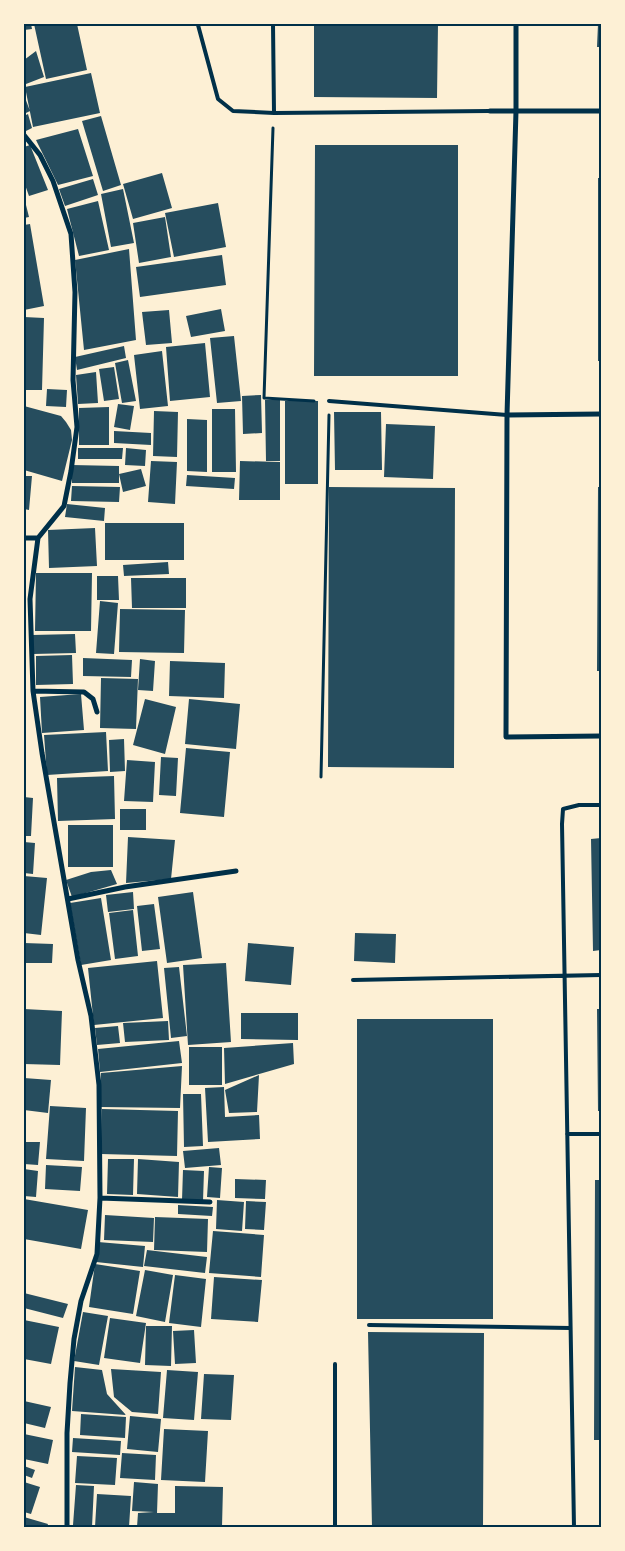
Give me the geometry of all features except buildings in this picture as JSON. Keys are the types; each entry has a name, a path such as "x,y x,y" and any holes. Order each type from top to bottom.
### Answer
{"street":[{"path":"516,24 516,111 507,415 506,737 601,736"},
{"path":"490,111 601,111"},
{"path":"24,134 40,155 53,181 71,234 76,292 73,380 77,428 72,463 64,506 38,538 30,599 33,692 78,960 91,1016 99,1085 100,1198 97,1254 81,1301 70,1374 67,1433 67,1527"},
{"path":"507,415 601,414"},
{"path":"24,538 38,538"},
{"path":"33,692 84,692 93,699 97,712"},
{"path":"68,899 124,887 236,871"},
{"path":"100,1198 210,1202"}],"lane":[{"path":"273,24 274,113"},
{"path":"198,25 218,99 234,111 274,113 490,111"},
{"path":"329,401 507,415"},
{"path":"574,1527 564,976 563,809 579,805 601,805"},
{"path":"353,980 601,975"},
{"path":"567,1134 601,1134"},
{"path":"369,1325 570,1328"},
{"path":"335,1364 335,1527"}],"path":[{"path":"274,113 264,398 329,401 321,777"}]}
